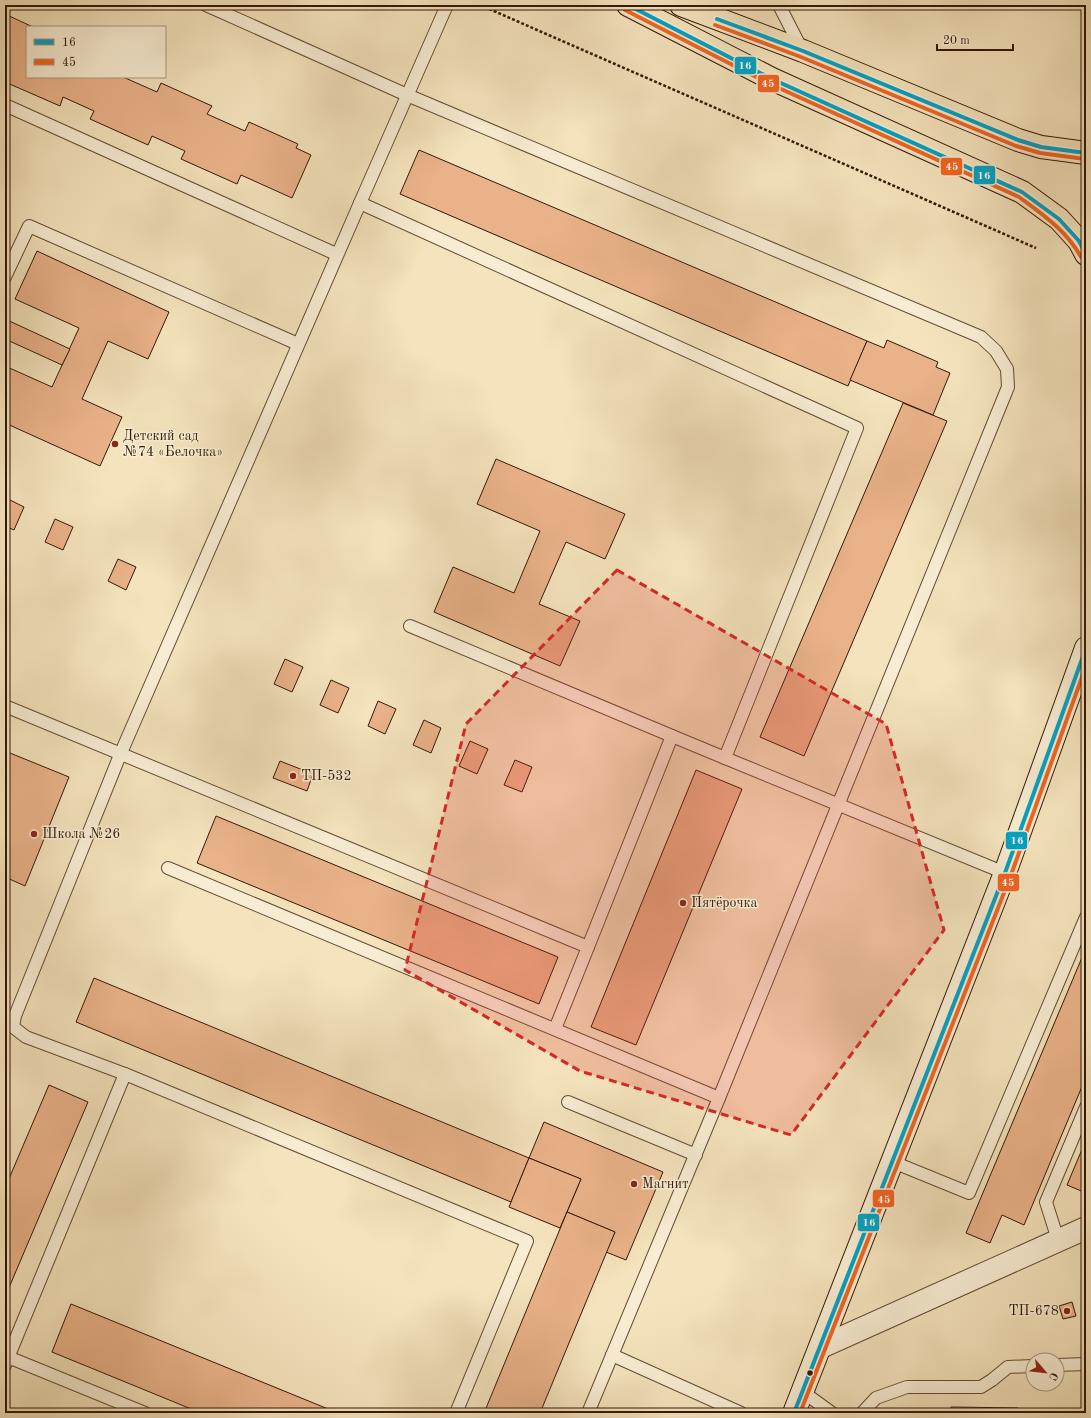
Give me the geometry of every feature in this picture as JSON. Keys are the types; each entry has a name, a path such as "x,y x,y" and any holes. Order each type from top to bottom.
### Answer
{"main road":[{"path":"628,5 772,79 1022,192 1059,219 1078,241 1086,254"},
{"path":"681,5 803,52 1018,140 1041,147 1086,153"},
{"path":"794,1413 1005,873 1086,648"},
{"path":"1005,873 1086,686"},
{"path":"821,1347 1086,1228"}],"lane":[{"path":"206,5 407,95 981,337 996,352 1007,369 1008,387 696,1155 588,1413"},
{"path":"447,5 360,204 336,254 120,755 15,1016 9,1025 26,1037 125,1074 526,1241 456,1413"},
{"path":"779,5 803,52"},
{"path":"5,105 336,254"},
{"path":"360,204 857,428 725,758"},
{"path":"5,277 29,226 298,344"},
{"path":"410,626 1005,873"},
{"path":"5,706 588,948"},
{"path":"555,1029 672,736"},
{"path":"168,868 719,1098"},
{"path":"892,1162 969,1193 1086,917"},
{"path":"125,1074 7,1361 145,1413"},
{"path":"568,1102 696,1155"},
{"path":"1058,1240 1046,1202 1086,1107"},
{"path":"612,1355 741,1413"},
{"path":"1065,1365 1086,1364"},
{"path":"862,1413 876,1398 907,1387 981,1387 992,1380 1008,1366 1025,1366"},
{"path":"803,1392 832,1413"}],"path":[{"path":"480,5 1036,248"}],"highlighted area":[{"path":"617,570 886,724 944,930 791,1135 580,1071 405,970 466,724"}],"building":[{"path":"5,14 31,26 26,26 26,78 125,78 157,92 161,83 212,106 207,114 245,131 249,122 298,144 296,148 311,155 292,198 241,175 237,184 181,159 185,151 152,136 148,145 90,119 94,111 63,97 60,106 5,82 9,73 5,71"},
{"path":"419,150 867,341 848,386 400,194"},
{"path":"37,251 169,312 148,359 108,341 82,399 122,417 100,466 5,423 5,366 52,387 79,328 15,299"},
{"path":"5,319 70,349 62,365 5,339"},
{"path":"887,340 938,362 936,367 950,373 933,415 850,380 867,341 884,348"},
{"path":"903,403 947,421 804,756 760,737"},
{"path":"496,459 625,514 605,559 566,542 539,604 580,621 560,666 434,612 453,567 514,593 540,531 477,504"},
{"path":"6,498 24,507 14,530 5,526"},
{"path":"55,519 73,527 63,550 45,542"},
{"path":"118,559 136,567 126,590 108,581"},
{"path":"285,659 303,667 292,692 274,684"},
{"path":"331,680 349,688 338,713 320,705"},
{"path":"378,701 396,709 385,734 368,726"},
{"path":"424,720 441,728 431,753 413,745"},
{"path":"470,741 488,749 477,774 459,766"},
{"path":"5,751 69,777 25,886 5,877"},
{"path":"515,760 532,767 522,792 504,785"},
{"name":"ТП-532","path":"280,761 313,774 307,791 273,778"},
{"path":"696,770 742,789 636,1045 591,1027"},
{"path":"216,816 558,957 539,1004 197,863"},
{"path":"1086,948 1086,1077 1024,1225 1002,1215 990,1243 966,1233"},
{"path":"94,978 529,1158 511,1202 76,1022"},
{"path":"49,1085 88,1102 5,1297 5,1188"},
{"path":"544,1122 663,1172 626,1260 606,1252 615,1232 567,1212 581,1179 529,1158"},
{"path":"1086,1140 1086,1193 1067,1185"},
{"path":"529,1158 581,1179 560,1228 509,1207"},
{"path":"567,1212 615,1232 540,1413 484,1413"},
{"name":"ТП-678","path":"1072,1302 1076,1316 1063,1319 1059,1306"},
{"path":"71,1304 338,1413 201,1413 52,1352"},
{"path":"951,1407 1018,1408 1018,1413 951,1413"}],"transit line":[{"name":"16","path":"628,5 772,79 1022,192 1059,219 1079,241 1086,254"},
{"name":"45","path":"625,10 770,84 1019,197 1061,231 1075,247 1081,257"},
{"name":"16","path":"717,19 803,51 1018,140 1041,147 1086,153"},
{"name":"45","path":"715,25 801,57 1016,146 1040,153 1085,159"},
{"name":"16","path":"794,1413 1005,873 1086,648"},
{"name":"45","path":"800,1413 1011,875 1086,666"}],"place":[{"name":"Детский сад №74 «Белочка»","path":"115,444"},
{"name":"ТП-532","path":"293,776"},
{"name":"Школа №26","path":"34,834"},
{"name":"Пятёрочка","path":"683,903"},
{"name":"Магнит","path":"634,1184"},
{"name":"ТП-678","path":"1067,1311"}]}
